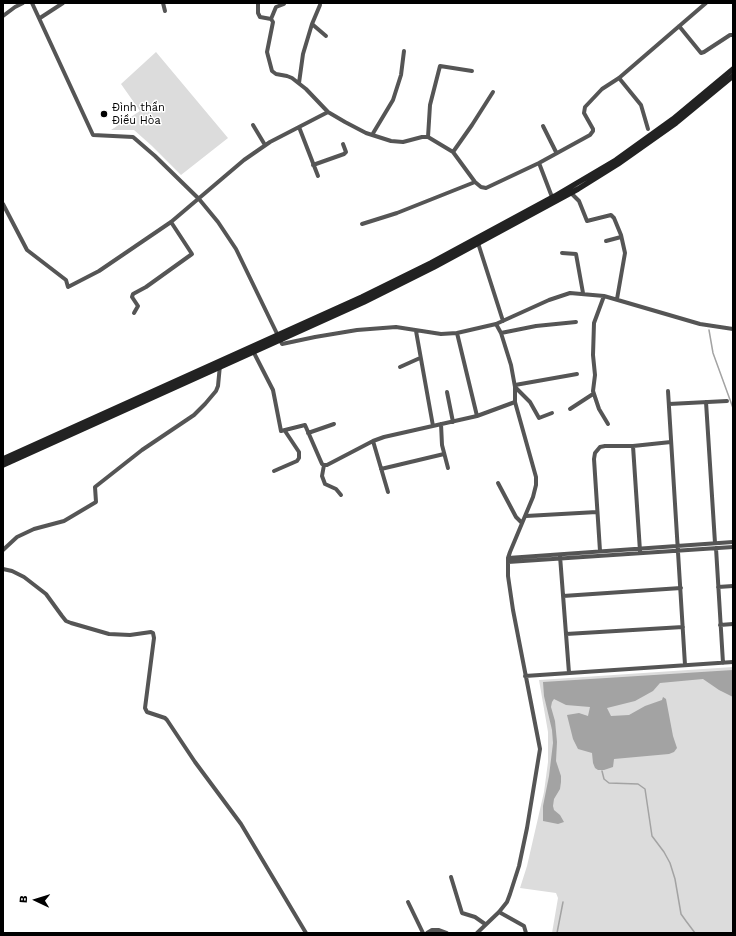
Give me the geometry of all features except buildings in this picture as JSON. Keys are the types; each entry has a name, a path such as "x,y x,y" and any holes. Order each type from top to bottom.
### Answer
{"main road":[{"path":"279,338 409,275 552,198 596,172 655,133 733,69"},
{"path":"3,459 394,288 571,192 618,164 695,108 733,76"},
{"path":"3,465 220,364"}],"street":[{"path":"3,16 23,3"},
{"path":"32,3 93,135 133,138 155,156 199,199 232,242 282,344 357,330 396,327 441,334 457,333 496,324 560,295 570,293 604,296 700,324 733,328"},
{"path":"40,18 63,3"},
{"path":"163,3 165,11"},
{"path":"258,3 258,13 260,16 271,18"},
{"path":"284,4 276,7 271,18 273,22 267,52 272,71 276,74 290,77 320,102 328,112 372,135 397,142 428,137 453,152 476,182 481,187 486,188 538,163 592,133 593,126 584,113 584,108 602,89 619,78 706,3"},
{"path":"299,83 301,66 312,24 320,5"},
{"path":"312,24 326,36"},
{"path":"679,26 701,53 730,35 733,35"},
{"path":"372,135 393,100 401,74 404,51"},
{"path":"428,137 430,105 440,66 472,71"},
{"path":"619,78 641,104 648,129"},
{"path":"453,152 472,126 493,92"},
{"path":"3,204 27,250 66,280 68,287 99,271 171,222 244,160 265,145 328,112"},
{"path":"253,125 265,145"},
{"path":"543,126 556,152"},
{"path":"299,127 318,176"},
{"path":"314,165 344,154 346,152 343,144"},
{"path":"538,163 552,198"},
{"path":"362,224 397,213 476,182"},
{"path":"571,192 579,202 585,220 589,221 611,215 614,218 621,237 625,256 617,299"},
{"path":"134,313 138,306 132,297 133,294 146,287 192,254 171,222"},
{"path":"606,241 621,237"},
{"path":"478,243 503,321"},
{"path":"562,253 576,254 583,293"},
{"path":"604,296 594,323 593,355 595,375 593,394 599,409 608,424"},
{"path":"501,334 536,326 576,322"},
{"path":"477,933 499,912 507,902 510,894 519,866 540,749 539,736 526,676 508,576 508,560 514,540 526,516 536,485 536,477 515,402 515,386 511,365 501,334 496,324"},
{"path":"416,331 433,426"},
{"path":"457,333 477,416"},
{"path":"252,350 271,385 281,431 285,431 299,452 300,458 297,461 274,471"},
{"path":"400,367 420,358"},
{"path":"3,550 18,537 34,529 64,521 96,502 95,487 142,450 194,416 214,394 218,386 220,364"},
{"path":"515,386 578,374"},
{"path":"515,386 530,402 539,418 552,413"},
{"path":"668,391 685,665"},
{"path":"447,392 452,422"},
{"path":"570,409 593,394"},
{"path":"669,404 727,401"},
{"path":"324,465 327,465 373,441 390,435 477,416 515,402"},
{"path":"706,402 723,662"},
{"path":"308,433 334,424"},
{"path":"441,424 444,454 448,468"},
{"path":"285,431 305,425 322,464 324,465 322,476 325,484 336,489 341,495"},
{"path":"373,441 388,492"},
{"path":"600,551 594,459 595,453 598,449 605,446 634,446 671,442"},
{"path":"634,446 640,551"},
{"path":"381,469 444,454"},
{"path":"498,483 514,514 522,523"},
{"path":"526,516 597,512"},
{"path":"715,546 733,542"},
{"path":"508,560 678,548 715,546 733,547"},
{"path":"560,556 600,551 640,551"},
{"path":"560,556 569,673"},
{"path":"3,569 12,571 24,577 46,594 66,621 109,634 130,635 153,633 154,638 145,708 147,712 167,720 194,762 242,826 306,933"},
{"path":"718,587 733,586"},
{"path":"563,596 681,588"},
{"path":"720,625 733,624"},
{"path":"566,634 683,627"},
{"path":"526,676 733,662"},
{"path":"451,877 462,913 474,917 485,924"},
{"path":"408,902 423,933"},
{"path":"499,912 524,926 526,933"},
{"path":"427,933 432,930 439,930 447,933"}],"shaded area":[{"path":"156,52 228,138 181,175 134,130 111,130 140,111 121,84"},
{"path":"733,667 733,933 552,933 558,898 556,893 520,888 527,866 544,792 548,762 548,732 539,680"},
{"path":"733,670 733,697 719,690 703,679 660,683 653,691 635,701 607,708 611,716 629,715 645,706 662,700 663,697 666,699 673,736 677,748 674,752 669,754 614,759 613,767 604,770 598,770 595,768 592,753 578,749 573,739 567,715 579,713 588,716 590,707 566,705 554,699 551,707 555,721 557,742 556,761 561,776 561,782 560,789 554,799 553,806 554,810 560,815 564,822 558,824 543,821 543,806 549,776 553,743 552,730 544,696 543,682"}],"waterway":[{"path":"709,330 713,353 733,408"},
{"path":"602,771 604,779 609,783 638,784 645,789 652,836 670,863 675,879 681,914 695,933"},
{"path":"557,933 563,902"}],"place":[{"name":"Đình thần Điều Hòa","path":"104,114"}]}
